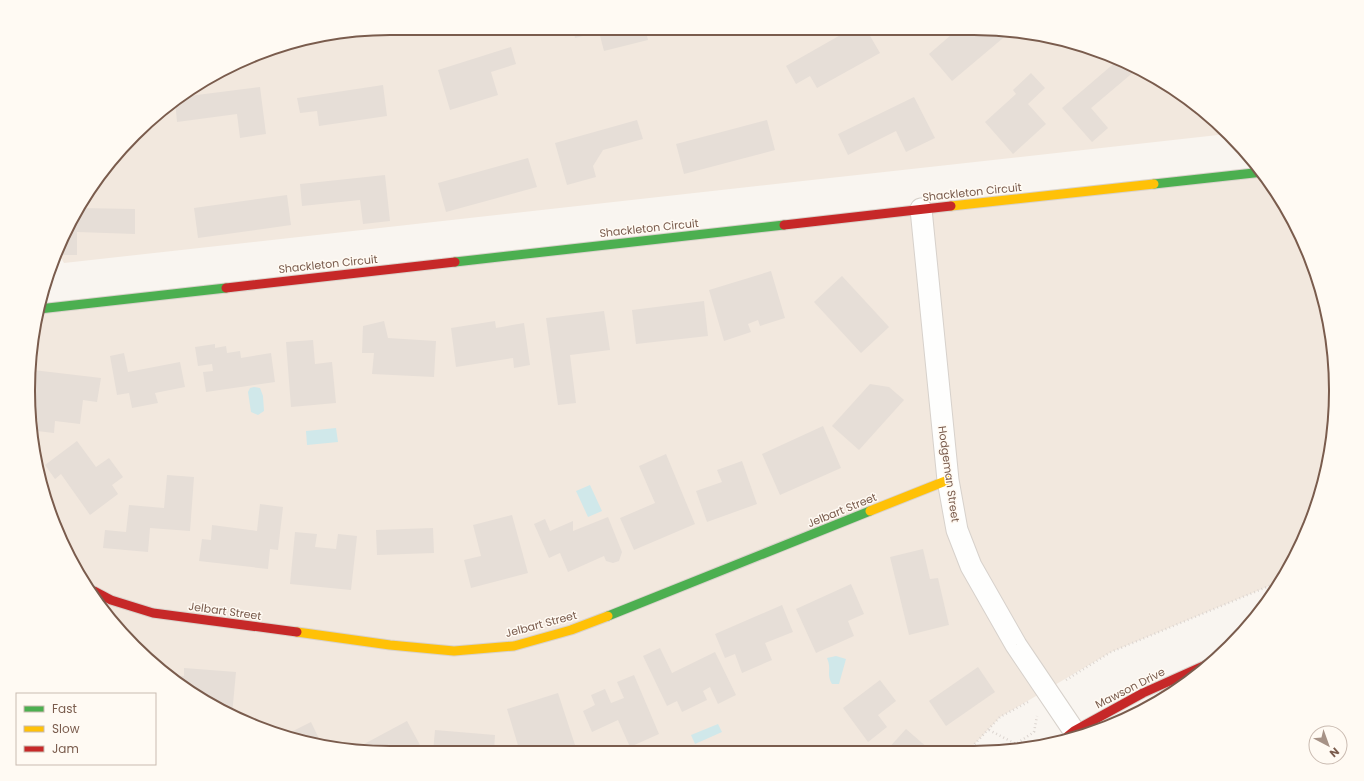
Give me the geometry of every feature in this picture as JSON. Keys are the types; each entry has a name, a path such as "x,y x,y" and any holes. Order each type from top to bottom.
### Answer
{"street":[{"name":"Shackleton Circuit","path":"45,308 921,209 1255,173"},
{"name":"Hodgeman Street","path":"921,209 948,480 957,530 971,566 1016,645 1047,691 1068,733"},
{"name":"Jelbart Street","path":"99,594 111,600 153,613 390,645 454,652 514,646 571,630 637,605 948,480"},
{"name":"Mawson Drive","path":"1080,729 1143,693 1193,671"}],"path":[{"path":"973,746 1000,717 1047,691 1111,652 1271,584"}],"shaded area":[{"path":"390,35 974,35 1020,38 1066,47 1110,62 1131,72 1171,95 1190,108 1220,135 64,263 61,258 72,233 95,193 108,174 139,139 174,108 213,83 254,62 298,47 344,38"},
{"path":"1255,173 1269,193 1292,233 1302,254 1317,298 1326,344 1328,367 1329,390 1326,437 1317,483 1302,527 1271,585 1111,652 1000,717 973,746 390,746 344,743 298,734 276,727 254,719 213,698 174,673 156,658 123,625 108,607 83,568 62,527 47,483 42,460 38,437 35,390 38,344 45,308"}],"water":[{"path":"250,388 260,388 263,396 264,411 258,415 251,412 248,392"},
{"path":"336,428 338,442 307,445 306,431"},
{"path":"590,485 602,511 588,517 576,491"},
{"path":"836,656 846,659 839,684 832,684 829,677 827,658"},
{"path":"718,724 722,732 695,744 691,735"}],"building":[{"path":"574,35 587,35 575,38"},
{"path":"600,35 647,35 648,40 604,51"},
{"path":"840,35 870,35 880,53 817,88 810,76 796,84 786,66"},
{"path":"951,35 1005,37 952,81 929,54"},
{"path":"511,47 516,64 491,72 498,95 450,110 438,70"},
{"path":"1114,64 1133,73 1091,108 1108,128 1092,142 1062,108"},
{"path":"1031,73 1045,88 1028,104 1046,124 1013,154 985,122 1016,94 1013,90"},
{"path":"383,85 387,116 319,126 317,111 300,113 297,98"},
{"path":"260,87 266,134 240,138 237,114 177,122 176,107 192,96"},
{"path":"914,97 935,138 906,152 896,131 848,155 838,134"},
{"path":"637,120 643,139 603,150 593,166 596,177 567,185 555,143"},
{"path":"767,120 775,150 684,174 676,144"},
{"path":"528,158 537,187 446,212 438,183"},
{"path":"385,175 390,221 363,224 360,200 302,206 300,184"},
{"path":"287,195 291,225 198,238 194,208"},
{"path":"86,208 135,209 135,234 77,232 77,255 62,255"},
{"path":"771,271 785,318 760,326 758,320 748,324 751,332 724,341 709,290"},
{"path":"842,276 889,327 861,353 814,302"},
{"path":"704,301 708,336 636,344 632,310"},
{"path":"604,311 610,350 570,355 576,403 558,405 546,318"},
{"path":"384,321 388,338 436,341 434,377 372,374 374,353 362,353 363,326"},
{"path":"495,321 496,328 524,323 530,365 514,368 513,358 456,367 451,328"},
{"path":"313,340 315,364 332,362 336,403 291,407 286,342"},
{"path":"215,344 215,348 226,346 227,353 240,351 241,358 271,353 275,382 206,392 203,372 213,371 212,364 198,366 195,347"},
{"path":"124,353 128,372 180,362 185,387 155,393 158,403 132,408 129,393 117,395 110,356"},
{"path":"36,370 101,378 97,402 83,400 80,424 55,421 54,433 37,431 38,420 37,420 36,414"},
{"path":"870,384 889,387 904,400 859,450 832,426"},
{"path":"823,426 841,468 780,495 762,454"},
{"path":"77,441 96,467 109,458 123,477 112,485 118,494 90,515 61,474 55,479 45,465"},
{"path":"666,454 695,524 634,550 620,518 655,503 639,466"},
{"path":"742,461 757,504 707,522 696,491 722,482 717,470"},
{"path":"167,475 194,477 190,531 150,528 148,552 103,548 105,530 126,532 129,505 164,508"},
{"path":"260,504 283,507 278,550 270,549 268,569 199,561 202,539 211,540 212,525 257,531"},
{"path":"512,515 528,573 471,588 464,560 481,556 473,525"},
{"path":"608,517 622,552 619,561 613,563 606,561 604,556 568,572 560,553 549,558 534,524 545,519 550,531 573,521 573,531"},
{"path":"433,528 434,553 377,555 376,530"},
{"path":"295,532 317,534 315,547 336,549 338,534 357,536 351,590 290,584"},
{"path":"923,549 930,579 938,578 949,625 909,635 890,557"},
{"path":"851,584 864,614 848,621 854,636 816,653 796,609"},
{"path":"782,605 793,632 765,643 772,660 742,673 735,654 725,658 715,634"},
{"path":"660,648 672,673 715,652 736,695 718,704 710,687 703,691 707,700 682,712 677,701 667,706 643,656"},
{"path":"978,667 995,692 946,726 929,701"},
{"path":"184,668 236,672 233,709 178,675 184,676"},
{"path":"634,675 659,734 630,746 618,720 592,732 583,711 595,705 591,695 605,689 611,703 624,698 617,682"},
{"path":"880,680 896,701 878,715 887,727 868,742 843,708"},
{"path":"558,693 575,746 518,746 507,709"},
{"path":"407,721 420,745 390,746 363,745"},
{"path":"311,722 319,739 298,734 291,732"},
{"path":"906,729 926,746 891,746"},
{"path":"435,730 495,735 494,746 434,746"}],"traffic: fast":[{"path":"1154,184 1255,173"},
{"path":"455,262 784,225"},
{"path":"45,308 226,288"},
{"path":"608,616 870,511"}],"traffic: slow":[{"path":"951,206 1154,184"},
{"path":"870,511 948,480"},
{"path":"297,632 390,645 454,651 514,646 571,630 608,616"}],"traffic: jam":[{"path":"784,225 951,206"},
{"path":"226,288 455,262"},
{"path":"99,594 111,600 153,613 297,632"},
{"path":"1073,732 1143,693 1193,671"}]}
